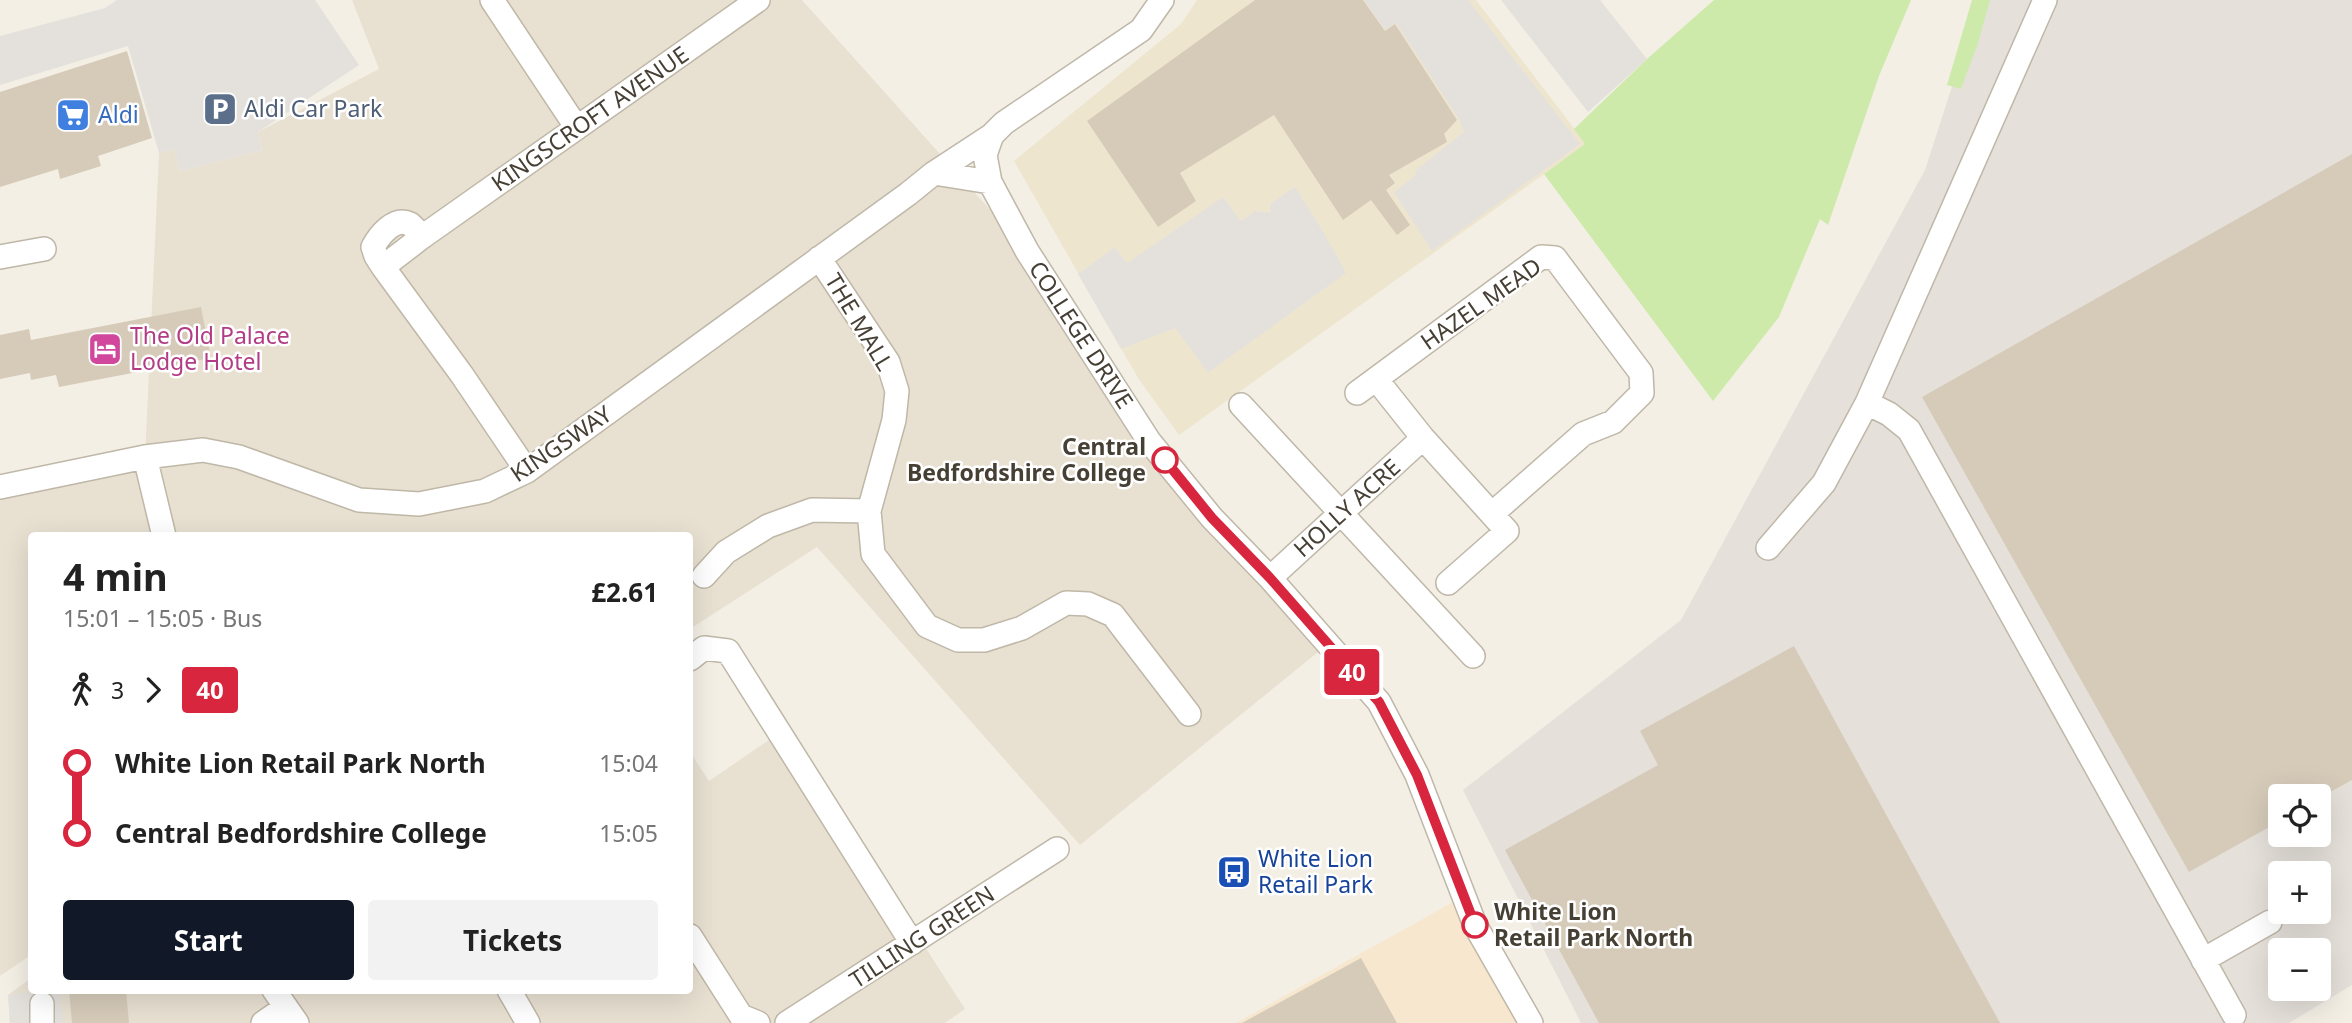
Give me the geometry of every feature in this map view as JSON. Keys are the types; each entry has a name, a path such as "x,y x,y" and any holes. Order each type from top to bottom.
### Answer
{"street":[{"path":"492,0 577,128"},
{"name":"KINGSCROFT AVENUE","path":"527,471 462,375 383,267 758,0"},
{"path":"992,135 1004,123 1141,30 1162,0"},
{"path":"1768,548 1824,484 1867,403 2045,0"},
{"name":"KINGSWAY","path":"0,486 145,457 203,450 239,457 359,500 419,504 485,491 527,471 934,173 992,135"},
{"name":"COLLEGE DRIVE","path":"992,135 985,155 990,182 1027,251 1149,441 1212,518 1270,578 1379,702 1417,775 1475,925 1531,1023"},
{"path":"934,173 990,182"},
{"path":"0,257 44,249"},
{"name":"HAZEL MEAD","path":"1357,393 1541,257 1555,258 1641,373 1642,393 1613,422 1583,434 1493,513"},
{"name":"THE MALL","path":"819,258 888,362 897,391 894,420 870,511 873,554 927,626 958,640 984,640 1022,628 1066,603 1088,604 1113,615 1189,714"},
{"path":"1376,379 1423,438 1507,531 1448,583"},
{"path":"1867,403 1889,414 1909,430 2234,1015"},
{"path":"1241,405 1473,656"},
{"name":"HOLLY ACRE","path":"1270,578 1423,438"},
{"path":"145,457 163,532"},
{"path":"704,576 726,552 768,526 812,510 870,511"},
{"path":"693,657 705,648 728,651 912,943"},
{"name":"TILLING GREEN","path":"787,1023 1057,849"},
{"path":"2203,960 2268,923"},
{"path":"693,940 748,1021"},
{"path":"511,994 528,1023"},
{"path":"262,1023 286,1007"}],"shaded area":[{"name":"Aldi Car Park","path":"117,0 315,0 359,65 258,132 262,150 180,171 174,149 159,153 128,46 0,85 0,36 105,8"},
{"path":"352,0 802,0 1027,251 1149,441 1328,644 1080,845 817,547 693,627 693,532 28,532 28,957 0,976 0,487 145,457 159,153 174,149 180,171 262,150 258,132 379,69"},
{"name":"Central Bedfordshire College","path":"1197,0 1476,0 1586,144 1179,435 1138,378 1014,161 1181,24"},
{"path":"1364,0 1468,0 1580,144 1432,251 1394,192 1416,175 1415,171 1464,132 1459,119 1396,23 1385,30"},
{"path":"1501,0 1600,0 1647,59 1588,112"},
{"path":"1980,0 2352,0 2352,985 2331,998 2331,938 2268,938 2268,1001 2325,1001 2289,1023 1581,1023 1463,790 1681,620 1925,170"},
{"path":"1295,187 1346,273 1208,373 1175,328 1121,349 1078,274 1115,247 1127,263 1223,197 1241,221 1255,211 1271,213 1270,204"},
{"path":"785,729 965,1009 945,1023 10,1023 8,995 28,980 28,994 693,994 693,757 709,781"},
{"name":"White Lion Retail Park","path":"1455,901 1524,1023 1236,1023"},
{"path":"28,992 60,994 63,1023 10,1023 8,995"}],"green space":[{"path":"1714,0 1911,0 1879,76 1828,225 1820,219 1779,317 1713,401 1544,174 1585,144 1574,129"},
{"path":"1972,0 1990,0 1961,89 1947,85"}],"building":[{"path":"1255,0 1363,0 1385,31 1395,24 1457,120 1444,134 1447,142 1389,175 1395,183 1386,190 1410,225 1397,235 1371,200 1343,220 1274,115 1180,173 1196,201 1158,227 1087,121"},
{"name":"Aldi","path":"127,51 152,138 98,156 101,166 60,179 58,169 0,187 0,92"},
{"path":"2352,154 2352,780 2331,792 2331,784 2268,784 2268,828 2189,872 1922,397"},
{"name":"The Old Palace Lodge Hotel","path":"201,307 211,358 59,387 56,375 31,380 30,373 0,379 0,335 29,329 31,340"},
{"path":"1794,646 2000,1023 1599,1023 1505,850 1658,765 1640,731"},
{"path":"1361,958 1397,1023 1242,1023"},
{"path":"69,994 126,994 129,1023 72,1023"}],"bus line":[{"name":"40","path":"1165,460 1212,518 1270,578 1379,702 1417,775 1475,925"}],"place":[{"name":"Aldi Car Park","path":"220,109"},
{"name":"Aldi","path":"73,115"},
{"name":"The Old Palace Lodge Hotel","path":"105,349"},
{"name":"Central Bedfordshire College","path":"1165,460"},
{"name":"White Lion Retail Park","path":"1234,872"},
{"name":"White Lion Retail Park North","path":"1475,925"}]}
